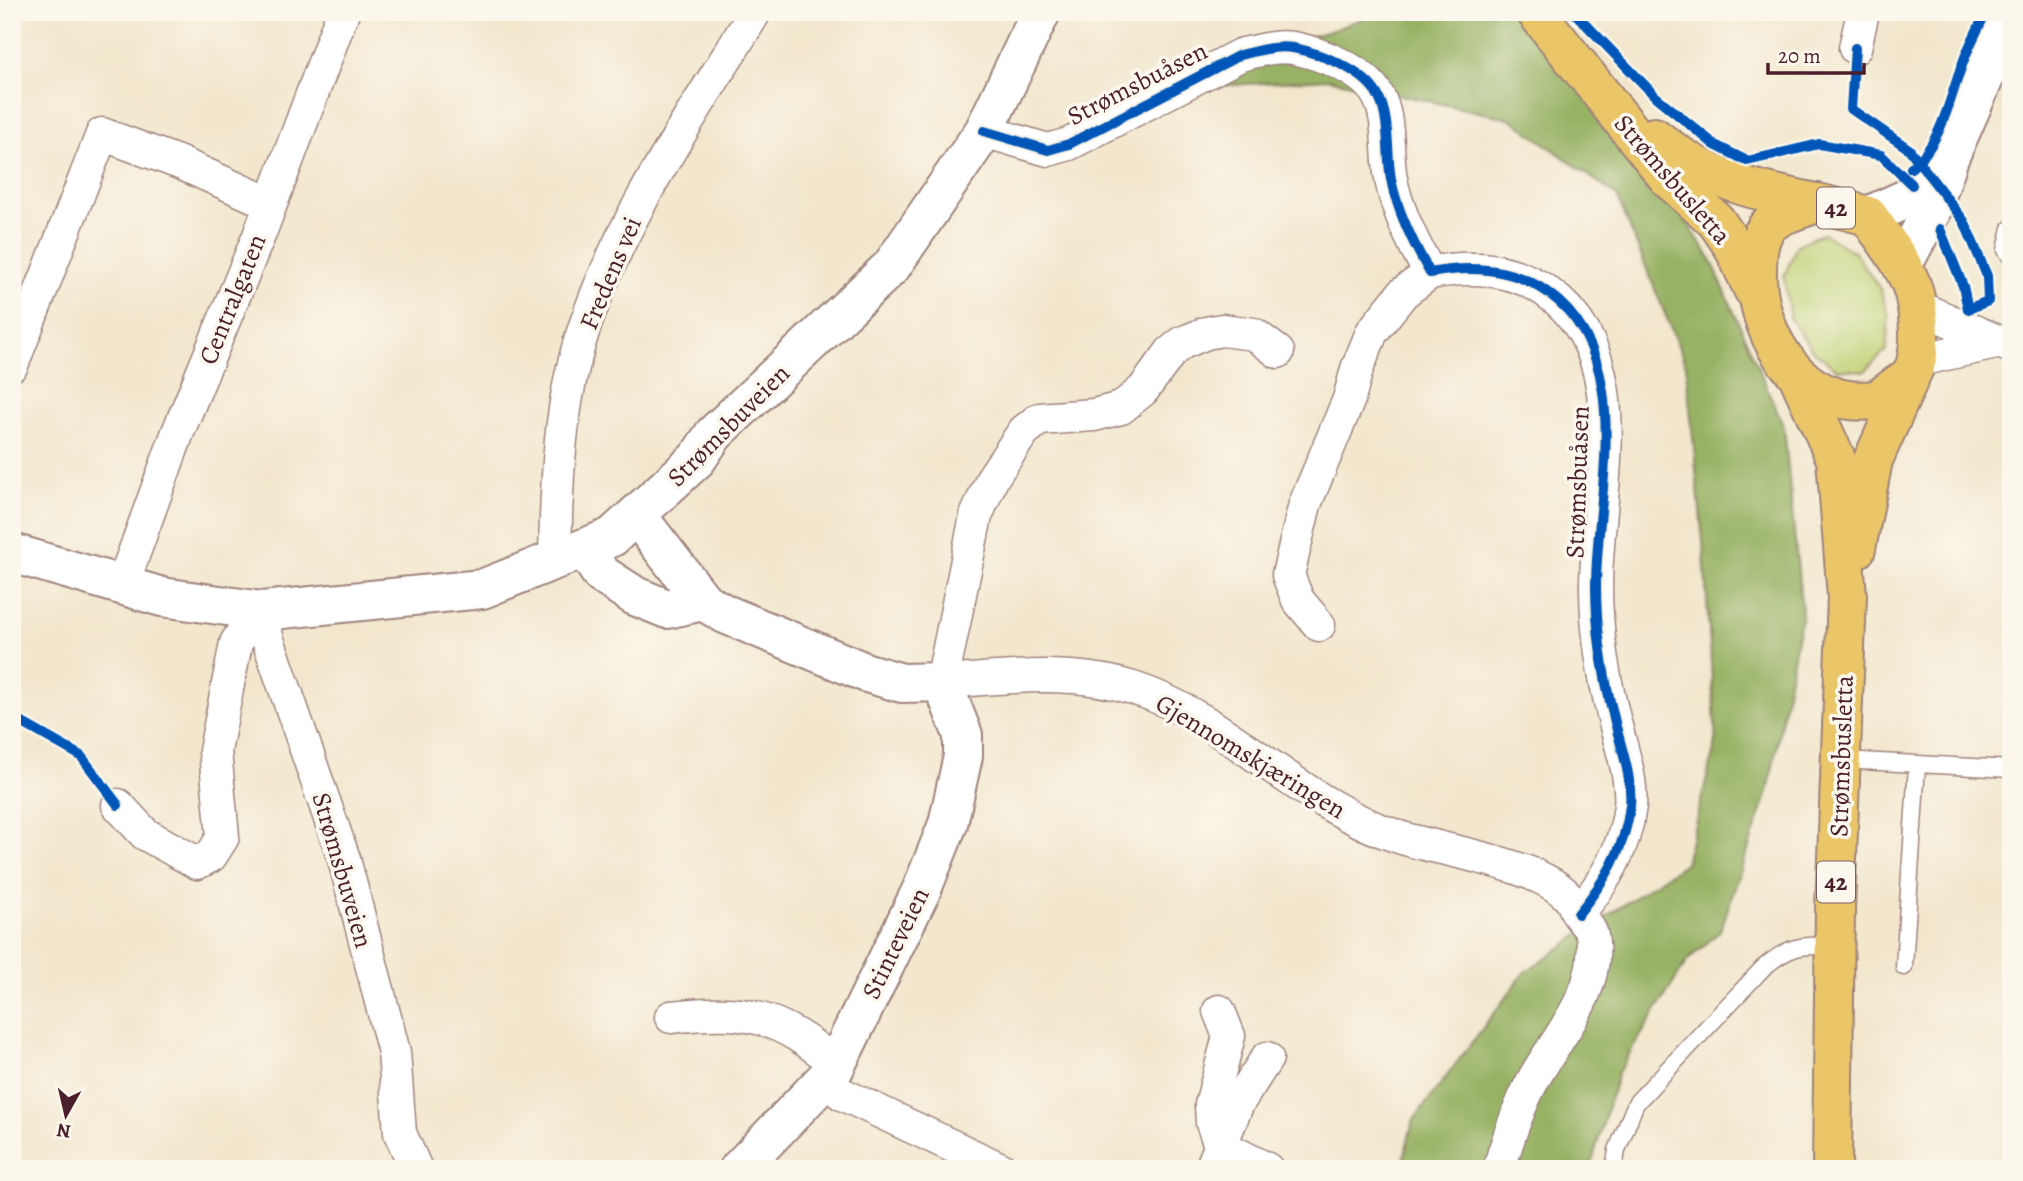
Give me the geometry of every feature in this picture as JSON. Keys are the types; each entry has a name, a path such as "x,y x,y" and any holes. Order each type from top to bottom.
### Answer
{"main road":[{"name":"Strømsbusletta","path":"1536,12 1669,179 1716,221 1732,246 1758,300"},
{"name":"Strømsbusletta","path":"1604,97 1687,163 1736,186 1818,204"},
{"name":"42","path":"1818,204 1868,216 1902,266 1918,307 1920,335 1912,368 1877,400 1839,399 1800,380 1772,340 1758,300 1757,245 1776,217 1818,204"},
{"name":"Strømsbusletta","path":"1847,596 1873,460 1912,368"},
{"name":"Strømsbusletta","path":"1800,380 1836,459 1847,596 1835,946 1832,1169"}],"street":[{"name":"Centralgaten","path":"122,586 178,432 260,233 343,12"},
{"name":"Fredens vei","path":"570,556 555,506 569,388 584,327 637,209 755,12"},
{"name":"Strømsbuveien","path":"12,553 162,597 262,611 482,589 612,537 696,459 713,434 891,267 984,131 1041,12"},
{"path":"1855,47 1863,12"},
{"path":"1902,266 1931,212 1949,158 2011,17"},
{"name":"Strømsbuåsen","path":"984,131 1048,150 1069,144 1240,55 1262,49 1293,48 1350,69 1362,76 1378,95 1387,136 1391,180 1414,244 1430,273 1462,267 1488,269 1534,283 1566,305 1580,325 1598,366 1604,402 1605,437 1596,587 1598,623 1601,666 1628,779 1630,805 1619,852 1606,879 1578,915"},
{"path":"12,365 102,134 180,163 269,204"},
{"path":"1868,216 1919,193 1949,158"},
{"path":"1319,625 1298,600 1288,575 1305,504 1349,400 1357,369 1373,332 1403,293 1430,273"},
{"path":"1918,307 2004,345"},
{"path":"942,682 976,516 993,477 1024,431 1038,419 1094,415 1121,408 1143,390 1171,352 1182,343 1206,333 1222,330 1254,334 1278,352"},
{"path":"1912,368 2004,345"},
{"name":"Gjennomskjæringen","path":"637,516 703,601 725,614 867,673 902,682 1070,674 1136,688 1178,706 1307,792 1356,820 1397,837 1535,874 1570,900 1592,933 1593,964 1583,996 1532,1082 1509,1134 1499,1169"},
{"path":"570,556 635,596 667,609 703,601"},
{"path":"118,805 145,834 197,863 211,856 223,837 215,751 236,643 247,625 262,611"},
{"name":"Strømsbuveien","path":"262,611 266,634 344,859 394,1052 400,1133 398,1169"},
{"name":"Stinteveien","path":"739,1169 831,1072 922,889 948,824 963,756 963,735 942,682"},
{"path":"1216,1157 1211,1105 1229,1036 1219,1011"},
{"path":"671,1017 709,1013 755,1015 800,1034 831,1072 842,1094 1001,1169"},
{"path":"1216,1157 1238,1103 1267,1058"},
{"name":"Strømsbuveien","path":"400,1133 415,1169"},
{"path":"1216,1157 1259,1162 1267,1169"}],"lane":[{"path":"2011,228 2006,250 2011,257"},
{"path":"1842,760 2011,769"},
{"path":"1904,967 1916,765"},
{"path":"1614,1169 1616,1150 1636,1103 1763,968 1780,954 1799,945 1835,946"}],"green space":[{"path":"1380,12 1525,12 1606,102 1710,257 1784,427 1802,613 1768,792 1720,931 1687,961 1618,1072 1590,1169 1401,1169 1413,1121 1525,972 1685,863 1716,742 1704,552 1686,365 1617,196 1511,119 1328,79 1182,88 1270,47 1330,31"},
{"path":"1823,233 1855,253 1880,289 1889,317 1886,350 1865,371 1837,369 1812,350 1790,319 1784,277 1797,245"}],"cycle path":[{"path":"1574,12 1656,97 1715,145 1747,161 1819,144 1881,155 1912,185"},
{"path":"1911,168 1922,158 1938,132 1965,57 1986,12"},
{"path":"984,131 1048,150 1069,144 1240,55 1280,47 1316,54 1362,77 1377,94 1384,113 1397,203 1430,273 1476,269 1520,277 1547,292 1575,319 1593,352 1602,388 1606,428 1596,586 1597,620 1607,686 1630,784 1630,806 1618,851 1605,877 1578,914"},
{"path":"1855,48 1851,109 1909,149 1964,221 1987,276 1988,301 1968,309 1963,286 1940,229"},
{"path":"12,717 81,756 118,805"}]}
